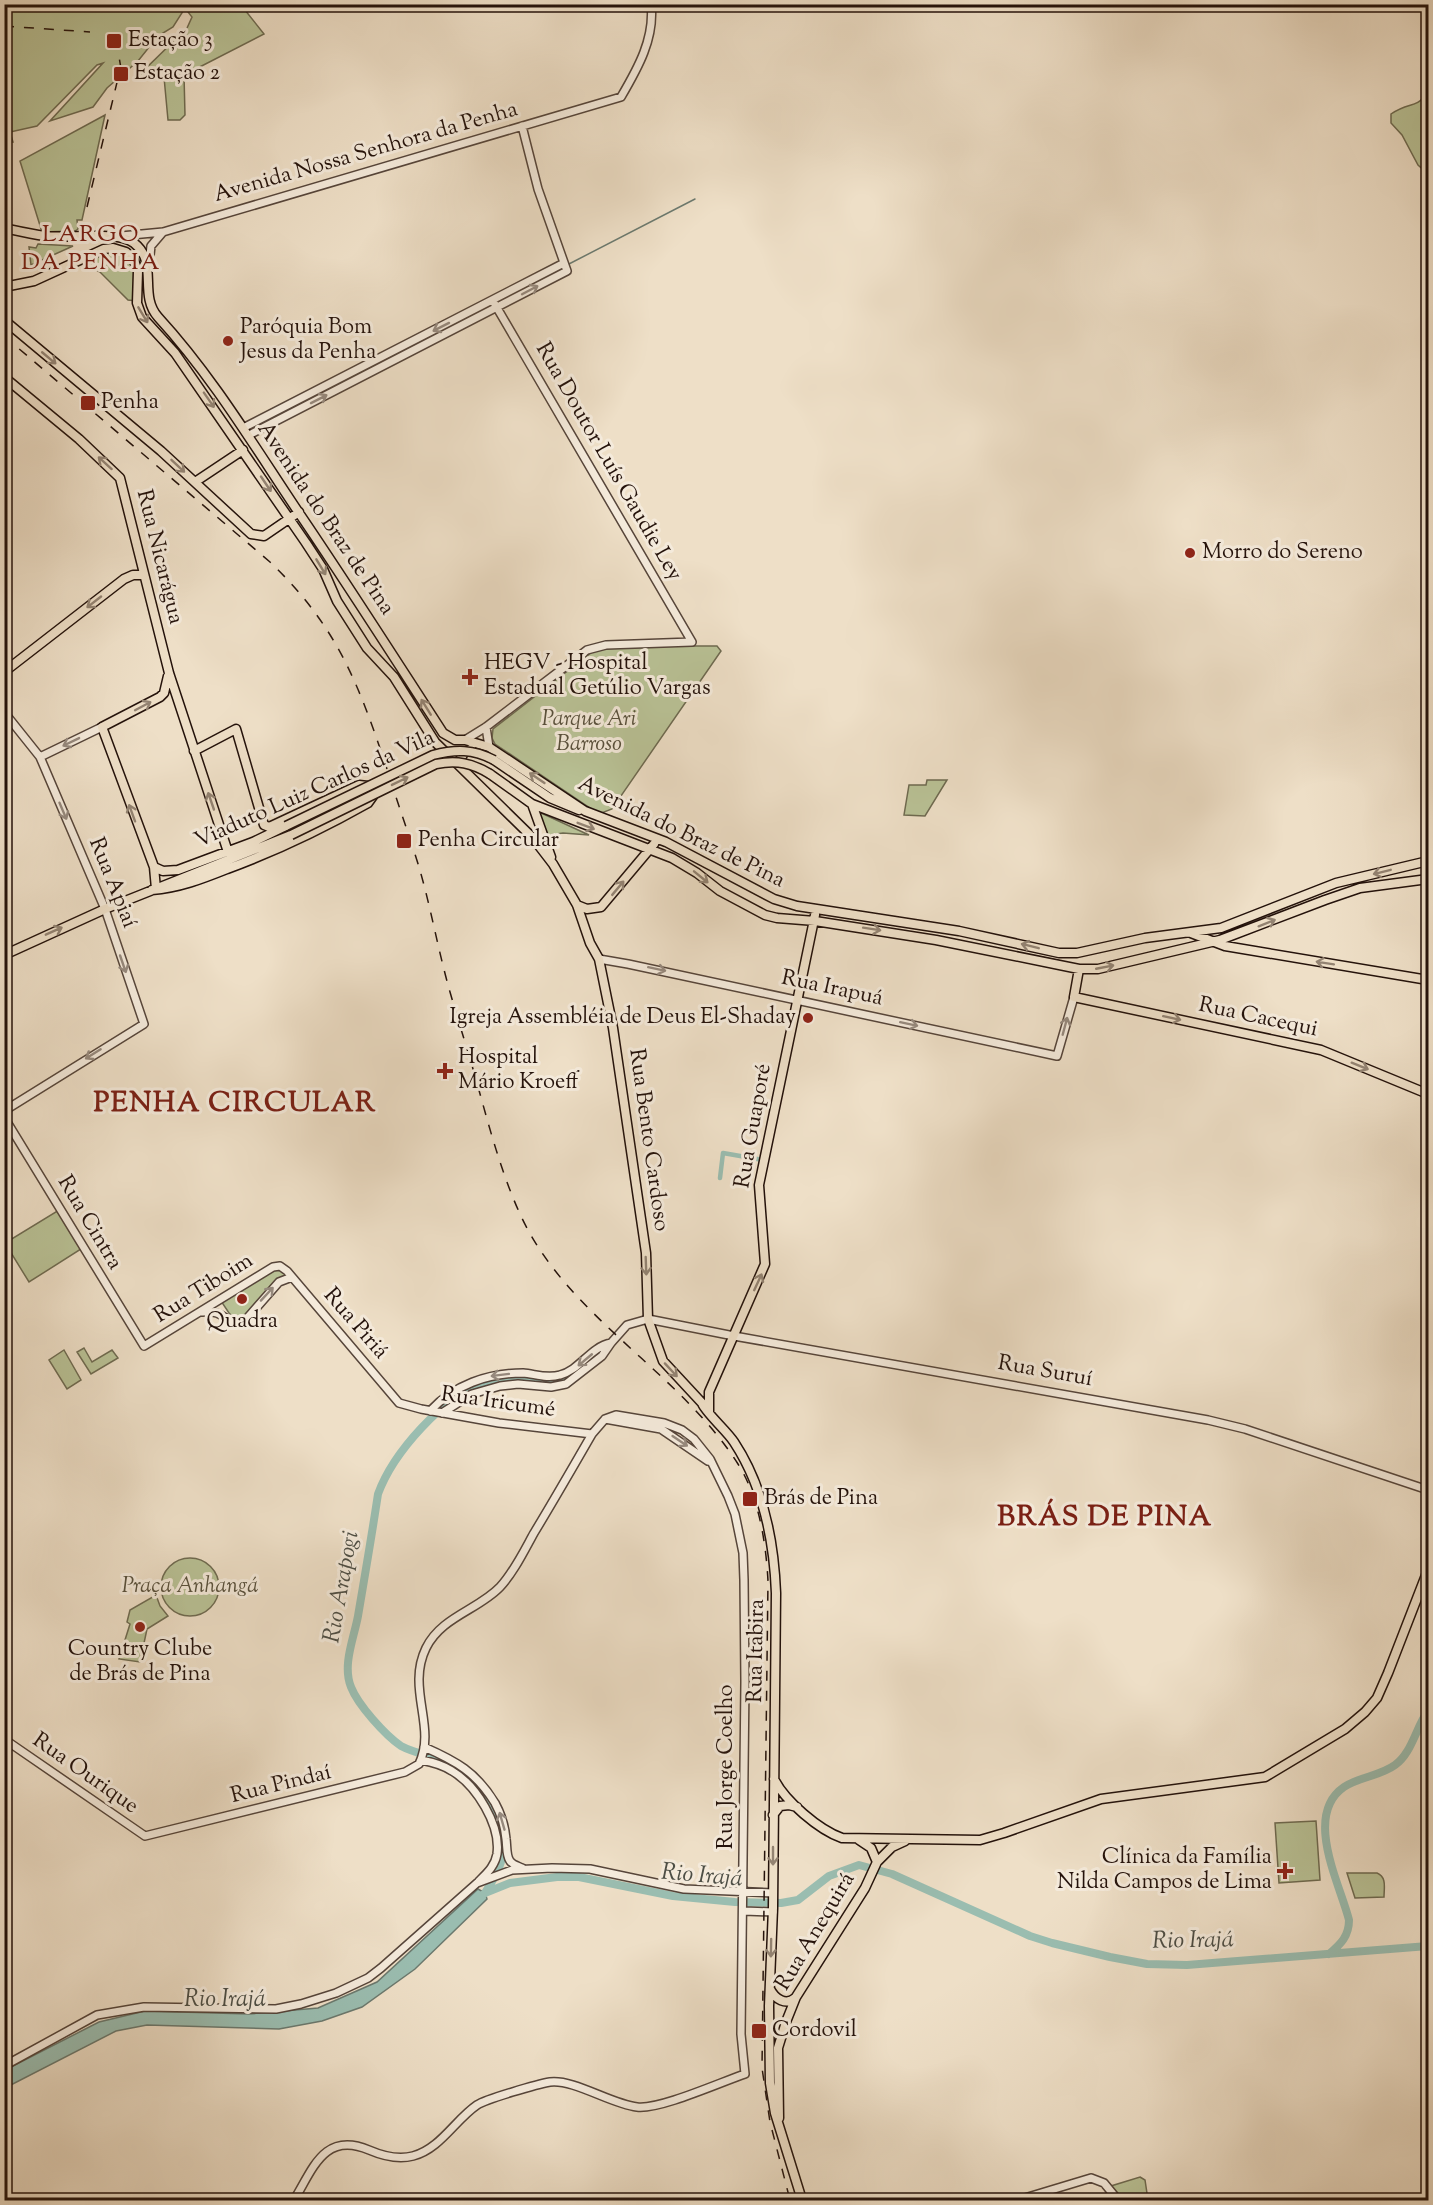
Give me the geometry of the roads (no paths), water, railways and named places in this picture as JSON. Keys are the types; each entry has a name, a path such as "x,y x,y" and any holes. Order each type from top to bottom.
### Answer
{"main road":[{"path":"4,228 38,235 118,236 136,244 145,257 149,270"},
{"name":"Avenida do Braz de Pina","path":"4,287 34,282 109,248 126,252 137,267 139,288 137,303 140,313 175,353 243,450 323,569 337,602 367,648 394,677 435,742 533,838 553,864"},
{"name":"Avenida do Braz de Pina","path":"149,270 148,295 151,309 183,345 246,432 397,659 443,733 455,741 465,740 486,746 585,811 657,837 774,899 791,905 959,931 1068,954 1144,938 1190,933 1212,942 1272,954 1428,980"},
{"path":"4,320 161,451 255,536 264,536 298,512"},
{"name":"Rua Nicarágua","path":"4,377 87,446 120,478 169,673 228,852"},
{"path":"195,482 243,450"},
{"path":"4,672 127,577 134,574 143,575"},
{"path":"154,890 154,867 102,727 160,696 166,687 169,673"},
{"path":"4,955 105,909 154,890 179,887 267,854 314,833 368,803 372,796 371,789 364,785 353,787 269,827 264,825 236,729 194,751"},
{"path":"465,740 461,748 461,758 469,774"},
{"path":"461,758 465,752 486,746"},
{"name":"Viaduto Luiz Carlos da Vila","path":"154,867 163,871 178,870 228,852 433,755 451,750 475,751 494,760 550,798 585,811"},
{"name":"Avenida do Braz de Pina","path":"154,890 291,835 436,764 459,762 473,765 490,774 532,804 593,829 651,848 681,863 720,891 759,913 777,918 814,921 946,941 1079,969 1098,969 1212,942"},
{"path":"532,804 553,864"},
{"path":"577,905 587,909 601,907 651,848 657,837"},
{"path":"1190,933 1226,927 1336,883 1428,861"},
{"name":"Rua Bento Cardoso","path":"553,864 577,905 590,943 599,959 624,1097 643,1230 648,1318 663,1361 710,1412"},
{"path":"1212,942 1236,935 1340,894 1375,885 1428,879"},
{"name":"Rua Guaporé","path":"708,1392 765,1264 759,1185 817,909"},
{"path":"1074,997 1079,969"},
{"name":"Rua Cacequi","path":"1074,997 1321,1050 1428,1094"},
{"path":"696,1397 702,1397 708,1392"},
{"path":"708,1392 710,1412"},
{"name":"Rua Itabira","path":"710,1412 733,1440 749,1470 763,1507 772,1544 776,1593 770,2083 779,2124"},
{"path":"773,1776 781,1790 797,1807 824,1830 842,1838 911,1840 980,1840 1101,1799 1254,1780 1275,1772 1345,1729 1377,1698 1389,1673 1428,1570"},
{"path":"773,1815 780,1806 797,1807"},
{"name":"Rua Anequirá","path":"779,2124 778,2048 782,2031 796,1997 875,1866 876,1856 871,1848 856,1839"},
{"path":"875,1866 892,1847 911,1840"},
{"path":"770,1989 774,1996 783,2001 796,1997"},
{"path":"779,2124 802,2200"}],"street":[{"name":"Avenida Nossa Senhora da Penha","path":"163,231 621,97 651,34 651,4"},
{"path":"246,432 263,418 375,365 565,267 538,189 522,126"},
{"path":"118,236 163,231"},
{"path":"149,270 148,258 151,246 163,231"},
{"name":"Rua Doutor Luís Gaudie Ley","path":"486,727 587,650 606,645 692,642 495,304"},
{"path":"246,432 267,426 375,365"},
{"path":"263,418 267,426"},
{"name":"Rua Apiaí","path":"4,712 40,758 105,909 144,1024 4,1111"},
{"path":"40,758 102,727"},
{"path":"465,740 486,727"},
{"path":"486,727 486,746"},
{"name":"Rua Irapuá","path":"599,959 797,999 1057,1056 1074,997"},
{"name":"Rua Cintra","path":"4,1117 144,1346"},
{"name":"Rua Tiboim","path":"144,1346 273,1267 283,1268"},
{"name":"Rua Piriá","path":"283,1268 399,1403"},
{"path":"225,1295 220,1308 232,1323 239,1325 249,1319 257,1306 279,1282 292,1277"},
{"path":"200,1312 216,1312 224,1315"},
{"path":"436,1412 472,1394 500,1386 518,1384 551,1387 567,1384 602,1356 610,1343 627,1325 648,1318"},
{"name":"Rua Suruí","path":"648,1318 734,1336 1208,1420 1256,1432 1428,1490"},
{"path":"436,1412 451,1393 471,1382 512,1374 548,1377 562,1375 577,1367 602,1345 610,1343"},
{"name":"Rua Iricumé","path":"399,1403 499,1423 592,1434"},
{"name":"Rua Jorge Coelho","path":"294,2200 321,2157 335,2146 351,2144 386,2156 412,2156 434,2145 481,2102 548,2082 567,2084 620,2103 644,2108 662,2104 745,2074 741,2034 746,1682 743,1553 735,1514 713,1465 661,1429 605,1419 592,1434"},
{"path":"422,1754 425,1730 418,1677 422,1658 429,1642 447,1624 491,1595 510,1575 592,1434"},
{"name":"Rua Ourique","path":"4,1739 145,1836"},
{"path":"422,1754 458,1762 468,1769 499,1811 509,1859 514,1865 525,1869"},
{"path":"4,2066 98,2015 144,2007 276,2009 338,1992 368,1978 490,1871 496,1855 494,1829 488,1812 477,1795 460,1777 422,1754"},
{"name":"Rua Pindaí","path":"145,1836 405,1772 419,1764 422,1754"},
{"path":"477,1883 506,1871 590,1869 684,1889 744,1895 773,1895"},
{"path":"744,1909 773,1910"},
{"path":"1018,2200 1085,2179 1096,2178 1104,2183 1118,2200"}],"waterway":[{"path":"567,265 695,199"},
{"path":"511,296 562,268"},
{"path":"341,384 491,306"},
{"path":"720,1178 723,1153 763,1160"},
{"name":"Rio Arapogi","path":"485,1893 502,1860 500,1830 486,1796 469,1778 448,1763 401,1746 366,1711 351,1687 348,1661 358,1616 378,1494 385,1478 407,1444 421,1428 453,1400 469,1390 494,1381 551,1382 559,1380 576,1372 600,1351"},
{"path":"1329,1954 1344,1939 1348,1931 1349,1920 1333,1869 1325,1832 1326,1815 1332,1799 1344,1787 1389,1769 1401,1760 1428,1711"},
{"name":"Rio Irajá","path":"478,1899 485,1893 510,1883 557,1877 579,1877 673,1896 735,1902 781,1903 798,1900 829,1876 859,1865 892,1874 1030,1936 1110,1957 1147,1964 1187,1965 1428,1946"}],"railway":[{"path":"4,26 90,32"},
{"path":"116,40 122,74"},
{"path":"87,207 119,74"},
{"path":"4,336 270,562 314,611 331,636 345,661 368,716 412,845 450,992 506,1180 520,1214 540,1250 565,1283 713,1430 738,1464 751,1491 763,1536 768,1581 762,2068 770,2122 790,2200"}],"place":[{"name":"Estação 3","path":"114,41"},
{"name":"Estação 2","path":"121,74"},
{"name":"Paróquia Bom Jesus da Penha","path":"228,341"},
{"name":"Penha","path":"88,403"},
{"name":"Morro do Sereno","path":"1190,553"},
{"name":"HEGV - Hospital Estadual Getúlio Vargas","path":"470,677"},
{"name":"Penha Circular","path":"404,841"},
{"name":"Igreja Assembléia de Deus El-Shaday","path":"808,1018"},
{"name":"Hospital Mário Kroeff","path":"445,1071"},
{"name":"Quadra","path":"242,1299"},
{"name":"Brás de Pina","path":"750,1499"},
{"name":"Country Clube de Brás de Pina","path":"140,1627"},
{"name":"Clínica da Família Nilda Campos de Lima","path":"1285,1871"},
{"name":"Cordovil","path":"759,2031"}],"district":[{"name":"LARGO DA PENHA","path":"91,249"},
{"name":"PENHA CIRCULAR","path":"235,1104"},
{"name":"BRÁS DE PINA","path":"1105,1518"}],"park label":[{"name":"Parque Ari Barroso","path":"589,732"},
{"name":"Praça Anhangá","path":"190,1587"}]}
